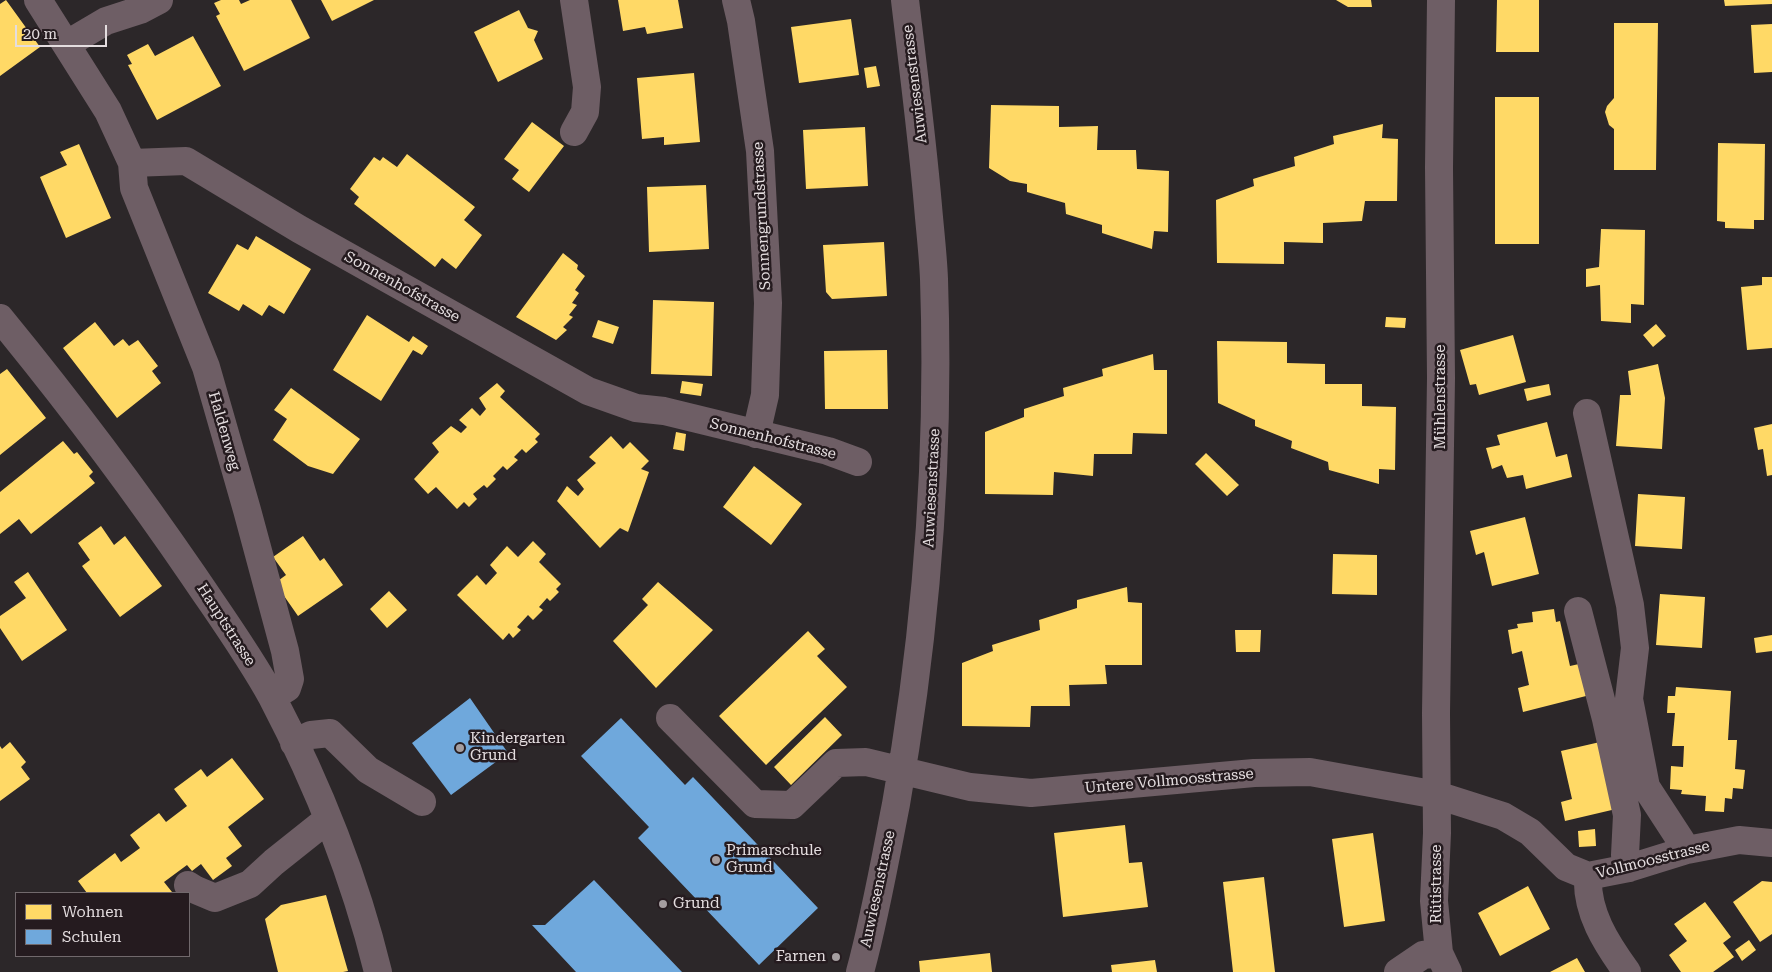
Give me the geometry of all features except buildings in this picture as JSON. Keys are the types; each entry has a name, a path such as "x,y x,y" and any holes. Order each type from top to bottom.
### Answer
{"street":[{"path":"38,0 108,111 132,163"},
{"path":"67,44 106,21 140,10 159,0"},
{"path":"574,0 587,87 585,112 574,132"},
{"name":"Sonnengrundstrasse","path":"736,0 760,151 768,303 765,395 756,434"},
{"name":"Auwiesenstrasse","path":"860,972 874,915 902,771 924,606 932,522 937,399 934,276 922,136 905,0"},
{"name":"Mühlenstrasse","path":"1437,795 1436,713 1441,378 1439,168 1441,0"},
{"name":"Sonnenhofstrasse","path":"132,163 186,161 299,229 588,391 636,408 664,411 828,451 858,462"},
{"name":"Haldenweg","path":"132,163 134,188 206,367 285,651 290,679 287,688 272,697"},
{"name":"Hauptstrasse","path":"0,318 54,383 169,540 242,648 272,697 328,818 340,850 378,972"},
{"path":"1587,413 1630,605 1635,648 1629,699 1646,788 1687,850"},
{"path":"1578,611 1606,719 1627,816 1625,854 1629,868"},
{"name":"Untere Vollmoosstrasse","path":"670,718 755,804 792,805 836,763 866,762 970,787 1032,793 1254,773 1310,772 1437,795"},
{"path":"294,743 311,735 330,732 368,770 422,802"},
{"name":"Vollmoosstrasse","path":"1437,795 1503,816 1530,832 1566,867 1588,876 1629,868 1687,850 1739,840 1772,843"},
{"name":"Rütistrasse","path":"1437,795 1434,901 1444,962"},
{"path":"188,885 215,898 250,884 328,818"},
{"path":"1588,876 1587,891 1592,912 1613,954 1627,972"},
{"path":"1398,972 1423,954 1444,962"}],"place":[{"name":"Kindergarten Grund","path":"460,748"},
{"name":"Primarschule Grund","path":"716,860"},
{"name":"Grund","path":"663,904"},
{"name":"Farnen","path":"836,957"}]}
